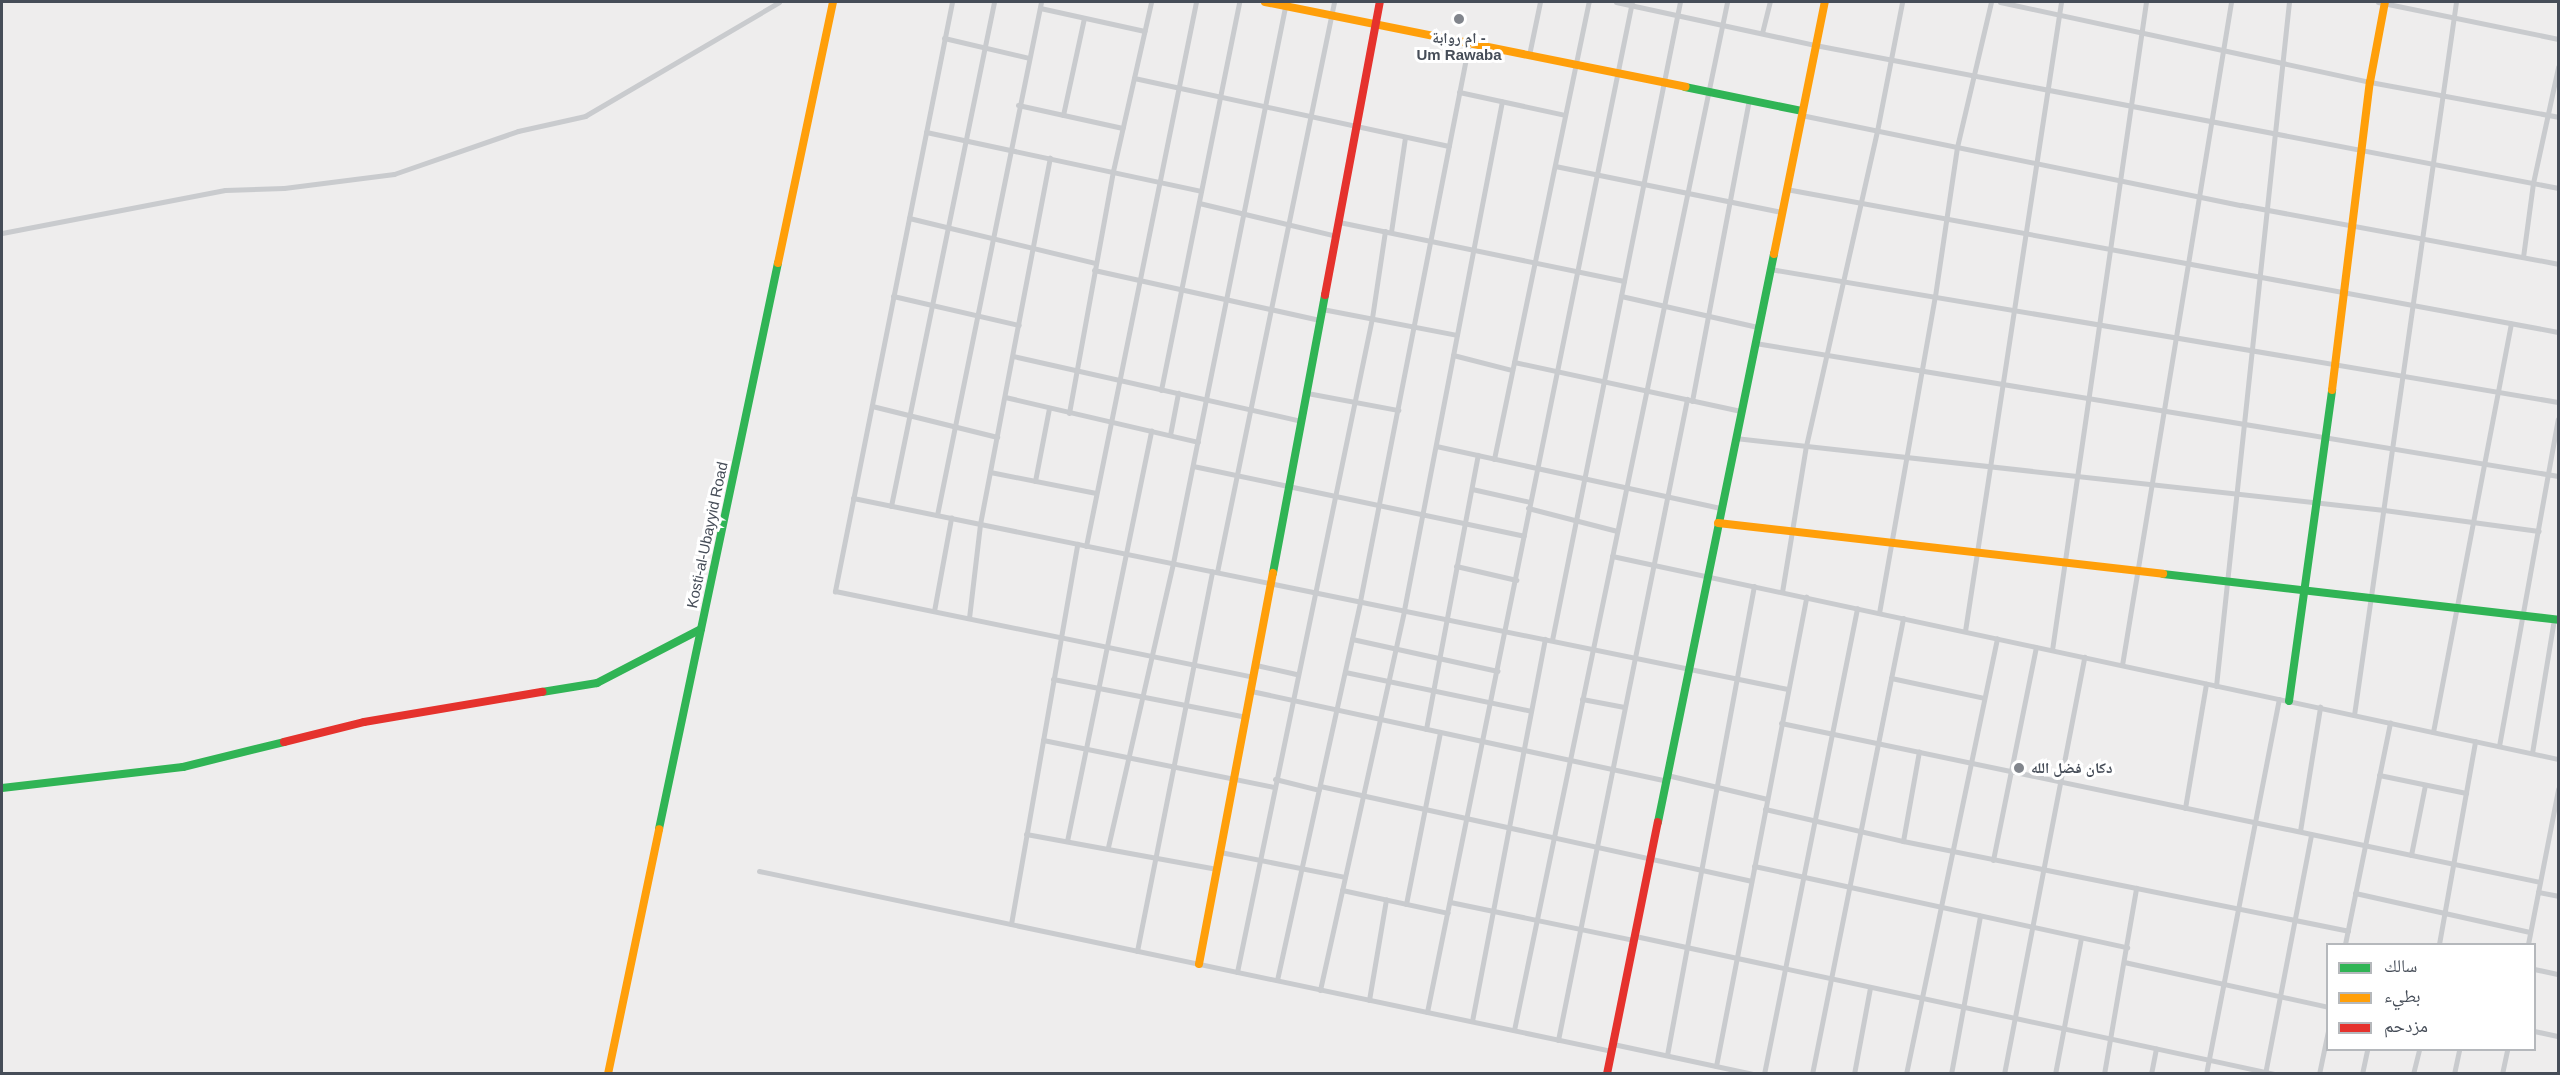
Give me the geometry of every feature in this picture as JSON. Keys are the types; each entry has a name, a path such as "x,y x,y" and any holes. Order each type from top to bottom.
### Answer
{"main road":[{"name":"Kosti-al-Ubayyid Road","path":"608,1074 833,2"},
{"path":"1265,2 1285,4 1802,113"},
{"path":"1199,964 1380,2"},
{"path":"1607,1074 1825,2"},
{"path":"2289,701 2307,590 2361,151 2383,2"},
{"path":"1718,523 2556,620"},
{"path":"2,789 183,767 364,722 597,683 701,629"}],"street":[{"path":"2,233 225,190 284,188 394,174 518,131 585,116 778,2"},
{"path":"952,2 835,591 1253,676"},
{"path":"891,506 994,2"},
{"path":"1069,413 1113,171 1152,2"},
{"path":"1086,546 1196,2"},
{"path":"1161,390 1239,2"},
{"path":"1137,951 1193,664 1237,476 1269,309 1334,2"},
{"path":"1529,55 1540,2"},
{"path":"1494,459 1589,2"},
{"path":"1616,2 1632,3 1677,15 1890,60 2559,188"},
{"path":"1552,640 1680,2"},
{"path":"1514,1030 1727,2"},
{"path":"1762,33 1770,2"},
{"path":"1782,592 1806,446 1824,355 1862,203 1902,2"},
{"path":"1879,613 1935,296 1944,218 1957,147 1991,2"},
{"path":"2000,2 2370,82 2559,117"},
{"path":"1965,631 1980,553 2061,2"},
{"path":"2052,650 2087,399 2100,324 2129,106 2146,2"},
{"path":"2122,665 2135,570 2177,336 2187,262 2231,2"},
{"path":"2216,686 2243,425 2278,135 2289,2"},
{"path":"2383,2 2454,15 2559,39"},
{"path":"2354,715 2456,2"},
{"path":"1427,1012 1492,703 1575,270 1632,3"},
{"path":"1108,847 1131,758 1149,655 1173,563 1245,215 1285,4"},
{"path":"937,515 1008,149 1040,5 1084,18 1145,31"},
{"path":"1063,115 1084,18"},
{"path":"944,38 1029,58"},
{"path":"1277,981 1360,602 1469,43"},
{"path":"2523,256 2533,183 2550,116 2559,67"},
{"path":"1134,78 1449,146"},
{"path":"1459,92 1565,115"},
{"path":"1558,1040 1634,657 1708,315 1749,100"},
{"path":"1320,990 1404,610 1502,101"},
{"path":"1018,105 1123,128"},
{"path":"1802,113 1877,131 2198,196 2559,264"},
{"path":"926,132 1160,180 1202,191"},
{"path":"1237,972 1296,674 1372,318 1405,136"},
{"path":"969,618 980,524 1050,158"},
{"path":"1555,166 1781,212"},
{"path":"1786,189 2559,332"},
{"path":"1199,204 1336,236"},
{"path":"909,218 1095,263"},
{"path":"1339,222 1431,239 1624,281"},
{"path":"1770,269 2559,402"},
{"path":"1094,270 1320,320"},
{"path":"893,296 1019,325"},
{"path":"1621,296 1758,327"},
{"path":"1322,309 1457,335"},
{"path":"2433,732 2511,323"},
{"path":"1755,343 2559,476"},
{"path":"1453,355 1512,370"},
{"path":"1013,356 1302,421"},
{"path":"1514,362 1741,411"},
{"path":"1170,435 1178,393"},
{"path":"1307,393 1398,410"},
{"path":"1005,397 1198,442"},
{"path":"872,406 997,437"},
{"path":"1035,481 1048,408"},
{"path":"2499,746 2525,616 2559,419"},
{"path":"1067,841 1105,646 1151,431"},
{"path":"1735,438 2384,510 2539,531"},
{"path":"1436,446 1721,508"},
{"path":"1426,729 1478,455"},
{"path":"1193,466 1524,536"},
{"path":"990,472 1096,493"},
{"path":"1472,489 1576,521 1617,531"},
{"path":"853,498 1788,688"},
{"path":"934,611 951,518"},
{"path":"1011,924 1077,544"},
{"path":"1612,556 2559,759"},
{"path":"1456,566 1516,580"},
{"path":"1667,1055 1754,586"},
{"path":"1708,1074 1713,1065 1736,958 1806,597"},
{"path":"1764,1074 1783,969 1815,822 1857,608"},
{"path":"1812,1074 1902,618"},
{"path":"2532,753 2556,620"},
{"path":"1906,1074 1996,638"},
{"path":"1352,639 1498,671"},
{"path":"1472,1021 1545,639"},
{"path":"1994,860 2036,646"},
{"path":"2004,1074 2084,657"},
{"path":"1256,665 1296,674"},
{"path":"1345,672 1388,683 1531,711"},
{"path":"1891,678 1984,698"},
{"path":"1053,679 1246,717"},
{"path":"2186,808 2206,684"},
{"path":"1251,691 1612,770 1717,787 1767,799"},
{"path":"1582,699 1624,706"},
{"path":"2206,1074 2279,699"},
{"path":"2300,831 2320,707"},
{"path":"1781,723 2540,882"},
{"path":"2345,943 2390,723"},
{"path":"1407,904 1440,732"},
{"path":"1043,740 1273,787"},
{"path":"2439,943 2475,741"},
{"path":"1903,842 1919,751"},
{"path":"2379,775 2466,793"},
{"path":"1275,779 1364,795 1508,830 1702,868 1751,880"},
{"path":"2411,855 2425,785"},
{"path":"2528,943 2559,789"},
{"path":"1765,809 1903,842 2348,931"},
{"path":"1026,834 1156,855 1217,869"},
{"path":"2265,1072 2311,834"},
{"path":"1220,852 1345,877"},
{"path":"1754,866 2127,947"},
{"path":"759,871 1558,1040 1667,1055 1752,1074"},
{"path":"2104,1074 2136,888"},
{"path":"1342,890 1448,913"},
{"path":"2538,892 2559,896"},
{"path":"2355,893 2530,932"},
{"path":"1369,1000 1386,899"},
{"path":"1450,902 1736,958 2275,1074"},
{"path":"1951,1074 1980,916"},
{"path":"2055,1074 2066,1029 2081,938"},
{"path":"2124,962 2326,1007"},
{"path":"2536,969 2559,974"},
{"path":"1854,1074 1870,988"},
{"path":"2536,1031 2559,1036"},
{"path":"2319,1074 2326,1041"},
{"path":"2151,1074 2156,1048"},
{"path":"2362,1074 2367,1051"},
{"path":"2413,1074 2419,1051"},
{"path":"2454,1074 2459,1051"},
{"path":"2502,1074 2507,1051"}],"traffic: fast":[{"path":"1685,87 1802,111"},
{"path":"1658,822 1774,254"},
{"path":"659,829 778,263"},
{"path":"1273,573 1325,295"},
{"path":"2289,701 2332,390"},
{"path":"2163,574 2558,620"},
{"path":"542,692 597,683 701,629"},
{"path":"2,788 183,767 284,742"}],"traffic: slow":[{"path":"778,263 833,2"},
{"path":"1265,2 1685,87"},
{"path":"1774,254 1825,2"},
{"path":"2332,390 2370,82 2385,2"},
{"path":"1718,523 2163,574"},
{"path":"1199,964 1273,573"},
{"path":"608,1074 659,829"}],"traffic: jam":[{"path":"1325,295 1380,2"},
{"path":"284,742 364,722 542,692"},
{"path":"1607,1074 1658,822"}],"place":[{"name":"ام روابة - Um Rawaba","path":"1459,19"},
{"name":"دكان فضل الله","path":"2019,768"}]}
